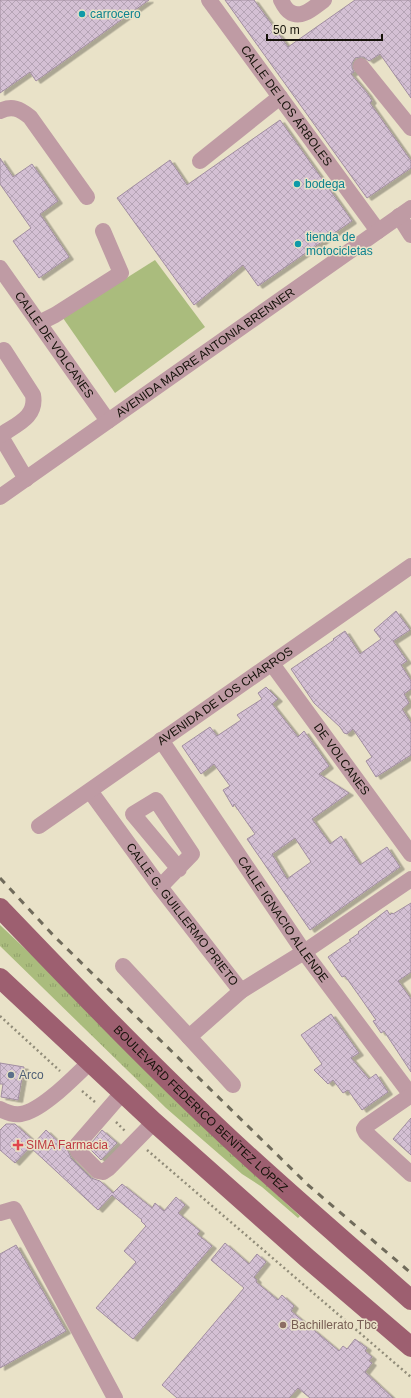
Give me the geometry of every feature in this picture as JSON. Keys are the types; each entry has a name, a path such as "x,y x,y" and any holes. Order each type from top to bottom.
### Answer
{"main road":[{"name":"BOULEVARD FEDERICO BENÍTEZ LÓPEZ","path":"0,908 113,1025 216,1126 311,1213 411,1300"},
{"path":"0,978 154,1122 307,1258 411,1347"}],"street":[{"name":"CALLE DE LOS ÁRBOLES","path":"209,0 378,231"},
{"path":"281,0 290,12 299,14 305,13 324,0"},
{"path":"360,66 411,128"},
{"path":"200,161 280,97"},
{"path":"0,111 13,108 21,110 30,117 87,197"},
{"path":"405,212 411,235"},
{"name":"AVENIDA MADRE ANTONIA BRENNER","path":"0,497 405,212"},
{"path":"39,323 55,315 120,273 103,231"},
{"name":"CALLE DE VOLCANES","path":"0,268 108,421"},
{"path":"4,350 33,395 33,410 28,416 0,435 26,479"},
{"name":"AVENIDA DE LOS CHARROS","path":"39,826 411,566"},
{"name":"DE VOLCANES","path":"272,664 411,854"},
{"name":"CALLE IGNACIO ALLENDE","path":"161,740 304,952 411,1095"},
{"name":"CALLE G. GUILLERMO PRIETO","path":"90,790 160,887 241,990 304,952 411,879"},
{"path":"160,887 179,868"},
{"path":"123,966 233,1085"},
{"path":"189,1037 241,990"},
{"path":"0,1110 12,1114 26,1113 41,1105 71,1081 90,1062"},
{"path":"123,1092 77,1145 78,1151 98,1171 103,1172 109,1168 154,1122"},
{"path":"411,1095 366,1126 364,1129 411,1174"},
{"path":"0,1213 14,1209 116,1398"}],"path":[{"path":"0,1016 106,1112 135,1141 411,1377"}],"green space":[{"path":"155,260 205,327 115,393 63,318"},
{"path":"0,925 72,993 225,1147 300,1216 298,1218 262,1187 242,1174 166,1108 0,946"}],"building":[{"path":"0,0 149,0 36,81 30,72 0,93"},
{"path":"225,0 254,0 288,47 355,0 411,0 411,98 380,54 369,61 364,57 355,58 352,63 354,72 351,74 367,93 372,101 370,103 411,161 411,168 367,198"},
{"path":"280,120 352,221 258,286 243,265 194,305 117,198 170,160 187,185"},
{"path":"0,158 13,177 32,164 58,201 40,214 69,257 39,278 13,241 31,228 0,184"},
{"path":"396,611 410,630 393,641 407,661 401,665 411,681 411,689 404,694 409,703 402,709 411,723 411,755 376,777 366,761 372,757 353,729 347,734 344,733 340,727 314,703 291,669 345,631 360,654 381,639 374,630"},
{"path":"266,687 278,699 272,704 298,737 304,731 329,766 319,774 349,793 312,819 330,844 341,836 360,865 387,847 400,867 310,930 247,839 255,834 234,804 233,807 223,790 230,786 214,764 201,774 182,746 210,727 217,736 241,720 237,715 262,699 258,693","holes":["295,838 311,862 287,879 272,854"]},
{"path":"411,903 411,972 398,981 411,999 411,1072 384,1031 381,1033 373,1021 376,1020 345,976 342,977 328,957 351,941 349,940 359,933 358,932 387,910 390,915"},
{"path":"331,1014 359,1053 351,1058 369,1079 376,1074 388,1092 362,1110 348,1090 343,1093 333,1080 328,1084 314,1070 322,1064 301,1035"},
{"name":"Arco","path":"0,1063 24,1067 18,1100 1,1097 3,1084 0,1084"},
{"path":"411,1118 411,1155 393,1139"},
{"path":"6,1124 15,1124 35,1142 46,1130 68,1151 71,1158 91,1178 100,1181 113,1193 122,1184 152,1208 155,1203 164,1211 176,1197 185,1205 178,1213 200,1231 197,1234 212,1246 133,1339 96,1308 136,1262 124,1251 146,1226 141,1221 142,1220 112,1195 98,1210 30,1147 15,1163 0,1150 0,1130"},
{"path":"102,1130 117,1143 101,1160 88,1147"},
{"path":"225,1243 249,1264 257,1254 266,1262 254,1277 257,1280 256,1282 278,1300 282,1295 294,1306 291,1311 339,1351 343,1346 347,1349 355,1339 367,1348 365,1351 372,1357 369,1361 372,1363 365,1372 393,1398 310,1398 298,1388 289,1398 177,1398 162,1385 244,1288 211,1260"},
{"path":"16,1245 66,1331 0,1368 0,1254"}],"railway":[{"path":"0,878 53,935 308,1185 411,1273"}],"place":[{"name":"carrocero","path":"82,14"},
{"name":"bodega","path":"297,184"},
{"name":"tienda de motocicletas","path":"298,244"},
{"name":"Arco","path":"11,1075"},
{"name":"SIMA Farmacia","path":"18,1145"},
{"name":"Bachillerato Tbc","path":"283,1325"}]}
